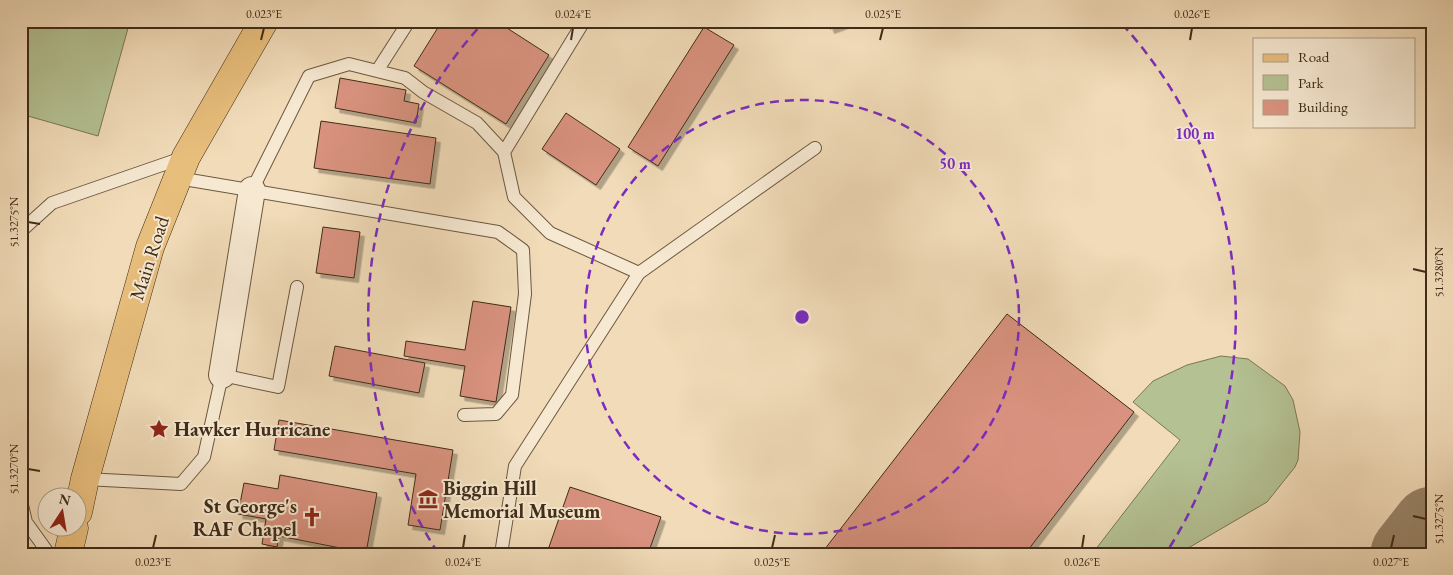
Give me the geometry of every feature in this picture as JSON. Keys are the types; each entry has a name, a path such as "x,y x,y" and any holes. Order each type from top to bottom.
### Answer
{"main road":[{"name":"Main Road","path":"82,488 150,247 182,167 264,21"},
{"path":"68,554 72,538"}],"street":[{"path":"222,375 252,190"}],"lane":[{"path":"377,71 409,21"},
{"path":"504,152 584,21"},
{"path":"252,190 309,76 349,64 405,78 423,92 477,123 504,152 514,197 550,233 639,273"},
{"path":"501,554 515,466 639,273 815,148"},
{"path":"21,232 52,203 182,167 252,190 498,232 523,250 525,294 512,395 496,414 464,415"},
{"path":"84,479 181,484 204,457 222,375 278,387 298,287"},
{"path":"21,501 26,522 49,554"}],"green space":[{"path":"21,21 130,21 98,136 21,114"},
{"path":"1221,356 1248,359 1285,386 1293,400 1300,432 1298,460 1295,467 1267,502 1178,554 1092,554 1180,440 1133,402 1153,381 1187,365"}],"building":[{"path":"442,21 496,21 549,55 506,124 414,66"},
{"path":"827,21 852,21 830,29"},
{"path":"704,27 734,45 658,166 628,147"},
{"path":"340,78 406,90 404,101 419,104 416,123 335,108"},
{"path":"566,113 620,149 596,185 542,149"},
{"path":"321,121 436,138 430,184 314,168"},
{"path":"323,227 360,232 354,278 316,273"},
{"path":"473,301 511,307 496,402 460,396 465,366 404,356 406,341 465,350"},
{"path":"1007,314 1134,412 1025,554 821,554"},
{"path":"335,346 425,363 419,393 329,376"},
{"name":"Biggin Hill Memorial Museum","path":"279,420 453,450 440,530 408,525 416,474 274,450"},
{"name":"St George's RAF Chapel","path":"280,475 377,493 366,553 279,536 277,547 262,544 266,519 238,514 244,483 278,489"},
{"path":"570,487 661,517 648,554 568,554 549,547"}],"taxiway":[{"path":"1410,554 1432,526"}],"place":[{"name":"Hawker Hurricane","path":"159,429"},
{"name":"Biggin Hill Memorial Museum","path":"428,499"},
{"name":"St George's RAF Chapel","path":"312,517"}]}
